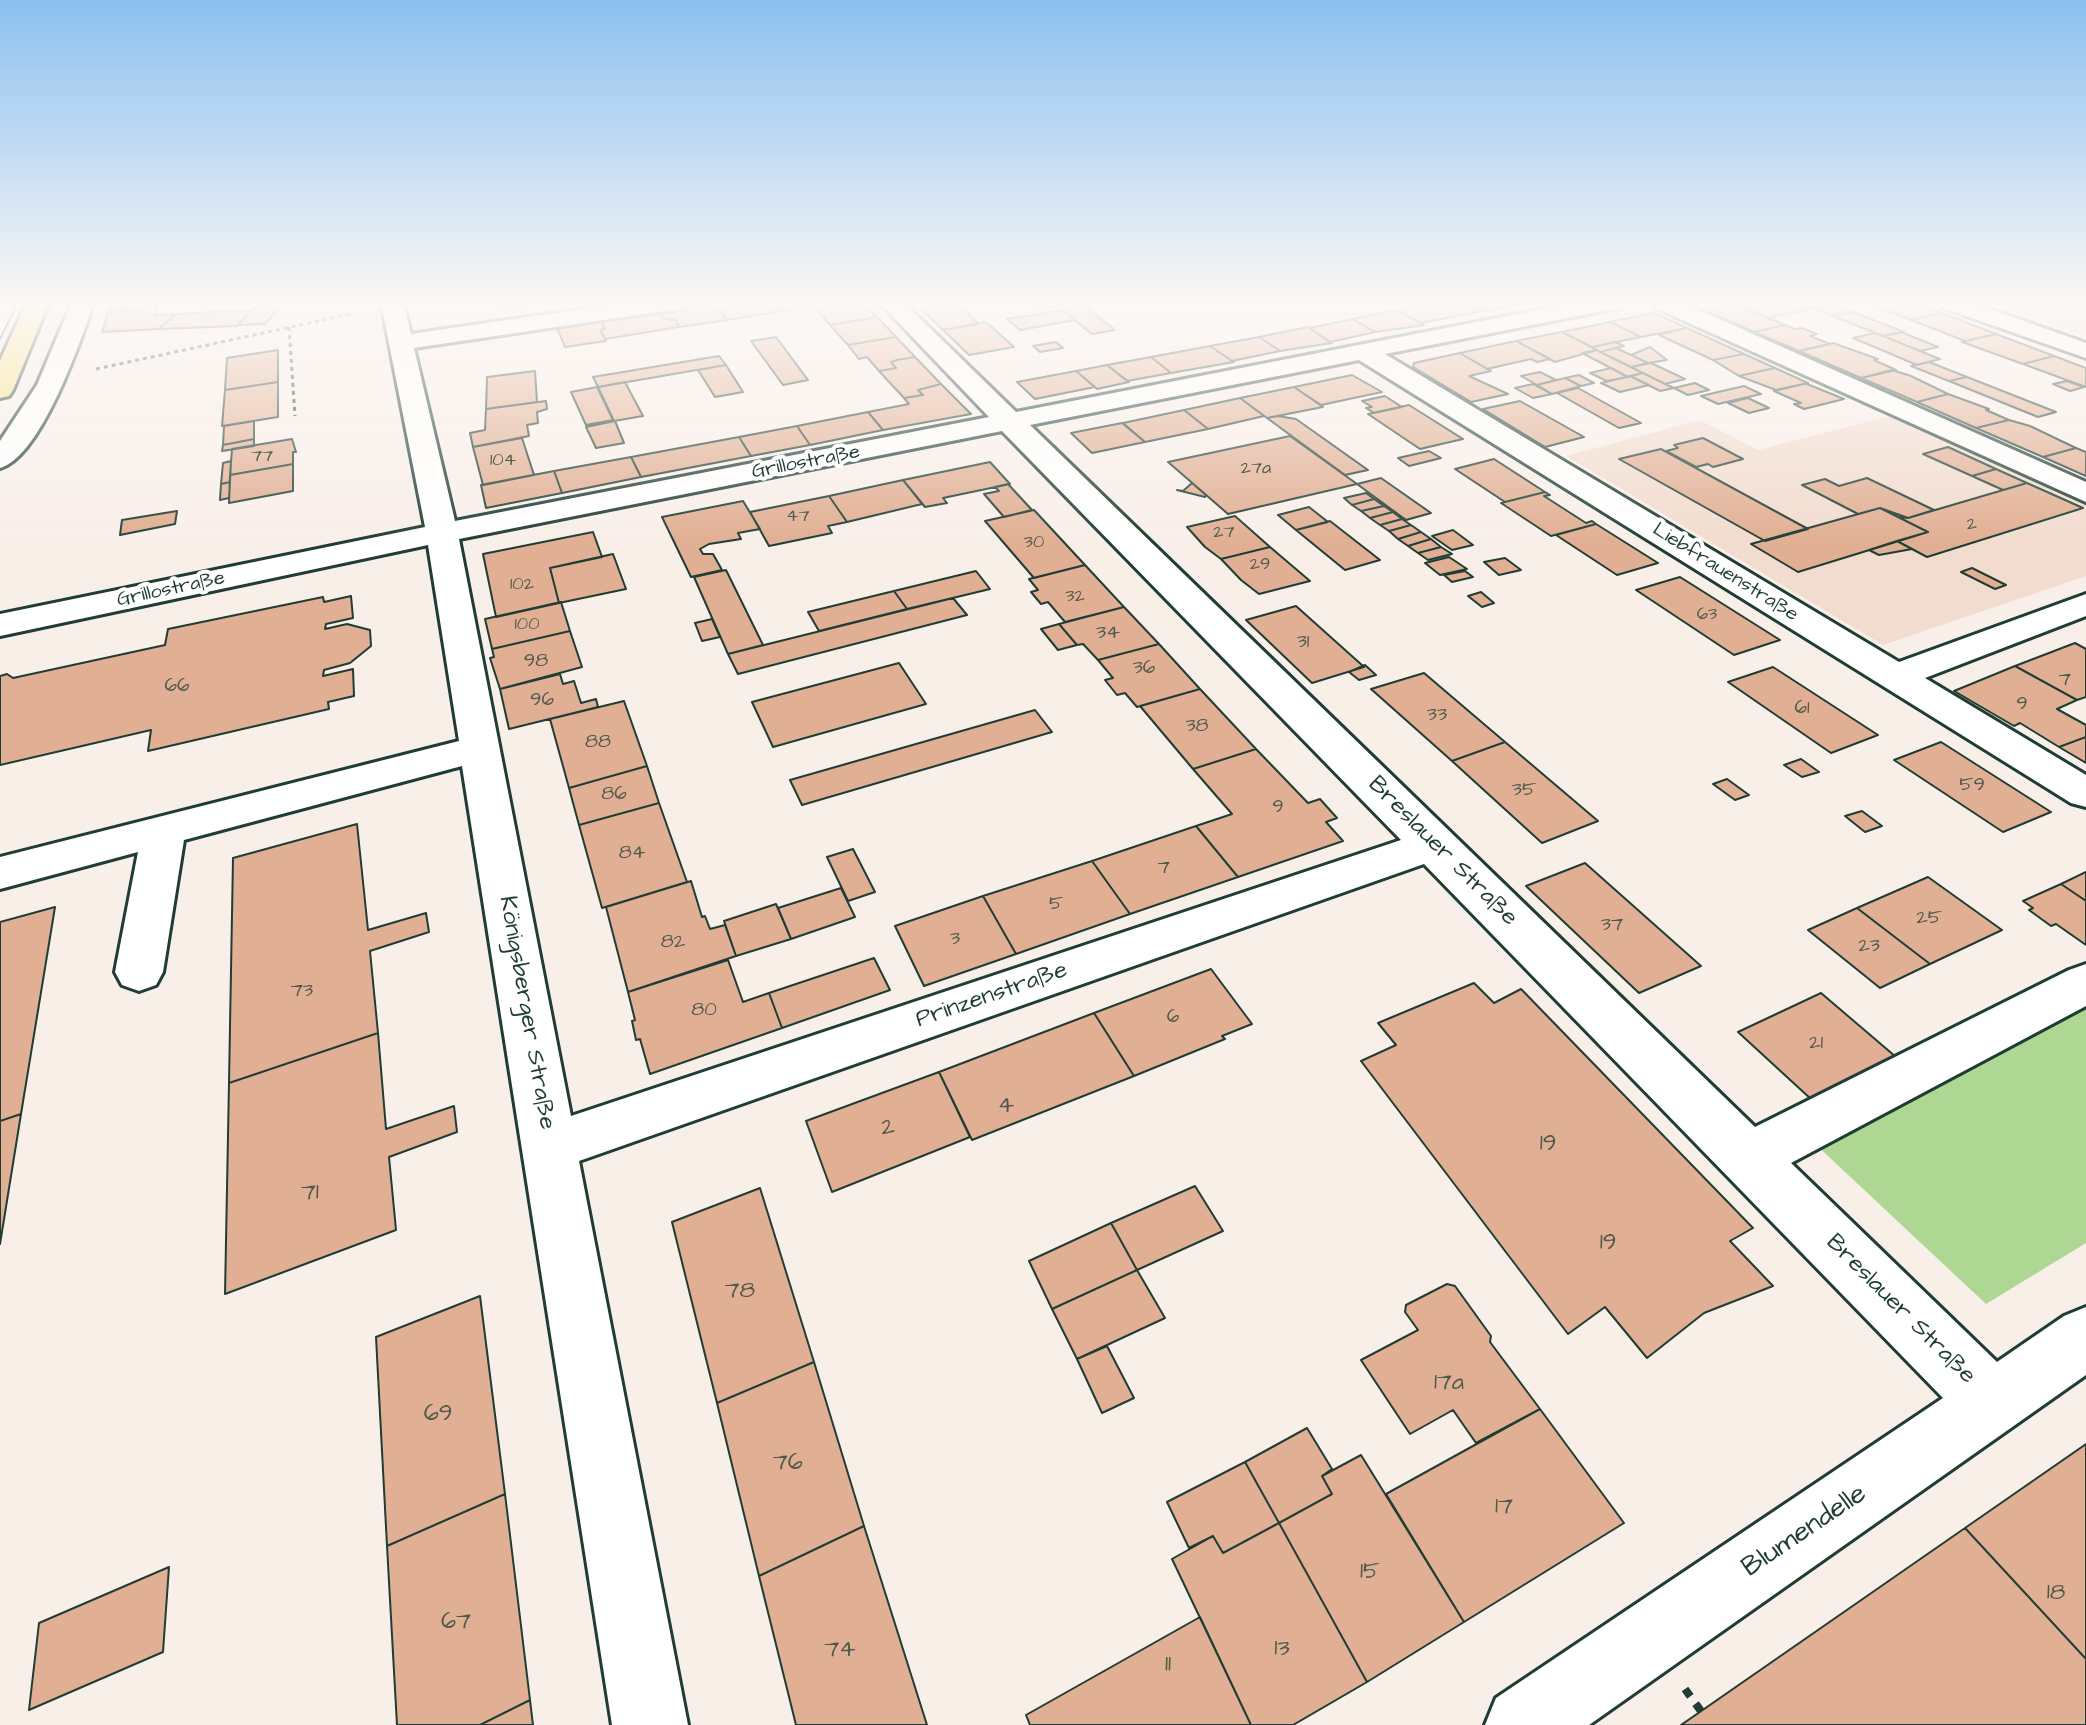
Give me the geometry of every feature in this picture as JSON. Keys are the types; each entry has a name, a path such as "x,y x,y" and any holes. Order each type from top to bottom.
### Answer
{"street":[{"path":"0,459 25,432 53,382"},
{"name":"Königsberger Straße","path":"409,382 442,533 650,1725"},
{"name":"Breslauer Straße","path":"972,382 1993,1403"},
{"name":"Grillostraße","path":"0,625 442,533 1213,382"},
{"name":"Liebfrauenstraße","path":"1414,382 2086,793"},
{"path":"1841,382 2086,493"},
{"path":"1894,677 2086,604"},
{"path":"0,873 479,749"},
{"path":"139,972 164,831"},
{"name":"Prinzenstraße","path":"550,1147 1434,845"},
{"path":"1748,1158 2086,983"},
{"name":"Blumendelle","path":"1523,1725 2086,1338"}],"path":[{"path":"293,382 295,416"}],"shaded area":[{"path":"1890,416 2086,505 2086,576 1883,645 1566,456 1700,420 1758,450"}],"green space":[{"path":"2086,1002 2086,1243 1986,1304 1813,1142"}],"building":[{"path":"225,382 275,382 225,390"},
{"path":"278,382 278,417 222,426 225,390"},
{"path":"487,382 536,382 537,402 486,409"},
{"path":"596,382 624,382 598,387"},
{"path":"625,382 643,416 614,421 598,387"},
{"path":"706,382 737,382 743,392 715,397"},
{"path":"890,382 941,384 918,390 923,395 904,398"},
{"path":"1018,382 1090,382 1095,387 1035,399"},
{"path":"1089,382 1127,382 1097,389"},
{"path":"1316,382 1365,382 1382,392 1321,405 1294,387"},
{"path":"1439,382 1483,382 1508,394 1471,402"},
{"path":"1574,382 1581,386 1552,394 1537,385"},
{"path":"1643,382 1663,382 1674,388 1660,391"},
{"path":"1644,382 1649,385 1620,392 1601,383"},
{"path":"1756,382 1808,383 1776,390"},
{"path":"1872,382 1924,382 1948,394 1917,402"},
{"path":"1953,382 1981,382 2056,412 2038,417"},
{"path":"2071,382 2084,387 2070,391 2053,384"},
{"path":"1695,383 1709,390 1688,395 1674,388"},
{"path":"1808,383 1844,399 1804,409 1794,404 1801,403 1774,391"},
{"path":"941,384 971,414 883,430 868,412 909,404 904,398 923,395 918,390"},
{"path":"1533,384 1552,394 1533,398 1515,388"},
{"path":"1744,386 1761,394 1718,404 1701,396"},
{"path":"597,387 613,420 586,425 571,392"},
{"path":"1294,387 1323,407 1267,418 1240,398"},
{"path":"1578,388 1641,423 1619,428 1557,393"},
{"path":"1948,394 2009,420 1976,428 1917,402"},
{"path":"1385,396 1402,407 1374,413 1366,408 1372,407 1362,401"},
{"path":"1240,398 1264,416 1208,429 1184,410"},
{"path":"1748,398 1769,408 1749,413 1728,403"},
{"path":"546,401 547,409 537,412 538,423 527,425 529,436 473,447 470,433 485,430 486,409"},
{"path":"1520,401 1584,437 1545,447 1483,409"},
{"path":"1409,405 1463,439 1420,449 1368,414"},
{"path":"1184,410 1208,429 1145,442 1123,423"},
{"path":"868,412 883,430 810,445 797,426"},
{"path":"1267,418 1296,419 1368,470 1345,475"},
{"path":"2009,420 2030,426 2076,448 2043,457 1976,428"},
{"path":"254,421 254,439 223,445 224,426"},
{"path":"615,421 624,443 596,448 586,427"},
{"path":"1122,423 1145,442 1092,453 1071,433"},
{"path":"797,426 810,445 751,456 739,437"},
{"path":"1290,436 1357,484 1228,514 1168,462"},
{"path":"739,437 751,456 641,477 631,457"},
{"path":"522,438 534,475 483,485 473,447"},
{"path":"1703,438 1743,459 1713,467 1708,464 1696,467 1666,451 1678,448 1674,445"},
{"path":"254,439 254,446 222,451 223,445"},
{"path":"292,439 296,452 293,452 293,464 230,475 232,449"},
{"path":"1948,447 1996,469 1972,476 1923,454"},
{"path":"2076,448 2086,452 2086,476 2043,457"},
{"path":"1661,449 1808,529 1765,541 1619,459"},
{"path":"1429,451 1441,458 1409,466 1398,458"},
{"path":"631,457 641,477 562,493 554,471"},
{"path":"1494,459 1545,492 1505,502 1455,469"},
{"path":"231,461 230,482 221,484 223,463"},
{"path":"990,462 1010,484 943,498 947,503 925,507 903,480"},
{"path":"293,464 293,491 229,503 230,475"},
{"path":"1996,469 2027,483 2003,490 1972,476"},
{"path":"554,471 562,493 486,508 481,485"},
{"path":"1381,478 1431,513 1406,520 1357,484"},
{"path":"1867,478 1934,510 1908,518 1880,508 1858,514 1802,485 1825,479 1839,486"},
{"path":"903,480 922,504 847,522 829,496"},
{"path":"230,482 229,498 220,500 221,484"},
{"path":"1192,483 1205,497 1177,490 1183,491"},
{"path":"2027,483 2083,508 1927,557 1897,541 1928,532 1898,517 1908,518"},
{"path":"1008,484 1032,510 1004,517 984,494 999,491 995,487"},
{"path":"1545,492 1550,495 1544,496 1586,523 1592,521 1596,524 1551,536 1501,503"},
{"path":"1366,493 1374,499 1352,505 1344,498"},
{"path":"829,496 847,522 828,526 832,533 769,546 750,512"},
{"path":"1374,499 1384,506 1361,511 1352,505"},
{"path":"743,501 760,529 738,533 741,539 709,544 700,549 703,554 713,554 722,570 691,577 662,517"},
{"path":"1384,506 1393,512 1370,518 1361,511"},
{"path":"1309,507 1328,522 1296,530 1278,515"},
{"path":"1880,508 1928,532 1798,572 1751,544"},
{"path":"1034,510 1085,565 1034,578 985,521"},
{"path":"177,511 175,524 120,535 122,520"},
{"path":"1393,512 1402,519 1380,525 1370,518"},
{"path":"1235,516 1270,547 1221,559 1187,527"},
{"path":"1402,519 1411,525 1389,531 1380,525"},
{"path":"1330,521 1380,560 1345,570 1296,530"},
{"path":"1596,524 1658,563 1617,575 1556,535"},
{"path":"1411,525 1421,532 1398,539 1389,531"},
{"path":"1453,530 1473,545 1452,550 1432,536"},
{"path":"593,532 602,557 550,568 559,603 496,617 483,554"},
{"path":"1421,532 1431,539 1408,546 1398,539"},
{"path":"1431,539 1441,547 1418,553 1408,546"},
{"path":"1897,541 1912,549 1879,555 1869,550"},
{"path":"1270,547 1310,581 1259,594 1221,559"},
{"path":"1441,547 1452,554 1428,560 1418,553"},
{"path":"613,554 626,589 559,603 550,568"},
{"path":"1449,557 1467,569 1440,575 1425,563"},
{"path":"1505,558 1521,570 1499,575 1484,562"},
{"path":"1085,565 1124,607 1065,622 1048,602 1041,604 1031,592 1038,590 1029,579"},
{"path":"1972,568 2006,585 1995,589 1961,572"},
{"path":"726,570 763,645 728,654 694,577"},
{"path":"976,571 990,589 907,609 894,591"},
{"path":"1465,571 1473,577 1452,582 1444,575"},
{"path":"1680,577 1780,640 1734,655 1636,590"},
{"path":"894,591 907,609 819,631 808,612"},
{"path":"1481,592 1494,603 1482,607 1468,596"},
{"path":"351,596 353,618 326,624 325,629 347,624 370,630 371,646 350,663 324,670 323,676 353,669 354,696 328,702 329,709 148,751 151,730 0,765 0,676 7,674 13,678 165,645 168,629 323,597 324,602"},
{"path":"953,598 967,615 738,674 728,654"},
{"path":"561,602 570,631 492,649 485,619"},
{"path":"1296,606 1364,667 1312,683 1246,620"},
{"path":"1124,607 1159,644 1098,660 1083,644 1077,645 1059,624"},
{"path":"712,619 720,637 702,641 695,623"},
{"path":"1059,624 1077,645 1058,650 1041,629"},
{"path":"570,631 582,667 500,689 490,658 494,657 492,649"},
{"path":"2075,643 2086,649 2086,697 2077,700 2015,666"},
{"path":"1159,644 1200,689 1137,707 1125,693 1117,695 1105,680 1113,678 1098,660"},
{"path":"899,663 926,704 773,747 752,702"},
{"path":"1365,665 1376,675 1359,680 1349,672"},
{"path":"2015,666 2077,700 2057,709 2086,725 2086,737 2059,747 2020,723 2014,726 1954,691"},
{"path":"1773,667 1878,735 1831,753 1728,682"},
{"path":"1424,673 1505,742 1452,761 1371,689"},
{"path":"560,674 563,684 574,681 581,703 596,699 598,707 509,729 500,689"},
{"path":"1200,689 1256,749 1193,769 1140,706"},
{"path":"624,701 647,766 569,788 550,719"},
{"path":"1035,710 1052,732 802,805 790,780"},
{"path":"2086,737 2086,763 2059,747"},
{"path":"1505,742 1598,821 1542,843 1452,761"},
{"path":"1941,742 2051,812 2003,832 1894,760"},
{"path":"1256,749 1308,803 1320,799 1337,818 1326,822 1343,841 1238,877 1196,826 1232,814 1193,769"},
{"path":"1801,759 1819,772 1802,777 1784,765"},
{"path":"647,766 659,803 579,825 569,788"},
{"path":"1727,779 1749,795 1735,800 1713,784"},
{"path":"659,803 687,882 602,908 579,825"},
{"path":"1862,811 1882,826 1865,832 1845,816"},
{"path":"357,824 368,930 426,913 429,932 370,951 378,1033 229,1083 233,858"},
{"path":"1196,826 1238,877 1130,914 1092,861"},
{"path":"853,849 875,892 848,901 827,857"},
{"path":"1092,861 1130,914 1016,954 983,896"},
{"path":"1585,863 1701,966 1639,993 1526,886"},
{"path":"2086,872 2086,901 2061,884"},
{"path":"1928,877 2002,930 1930,964 1857,908"},
{"path":"691,881 702,917 705,916 710,929 725,925 736,956 628,992 606,907"},
{"path":"2061,884 2086,901 2086,945 2056,924 2051,926 2029,910 2033,908 2023,901"},
{"path":"841,888 855,917 791,939 778,908"},
{"path":"983,896 1016,954 924,986 895,926"},
{"path":"776,904 791,939 736,956 724,921"},
{"path":"55,907 21,1114 0,1121 0,922"},
{"path":"1857,908 1930,964 1880,988 1808,930"},
{"path":"874,958 890,990 782,1028 769,993"},
{"path":"728,960 743,1002 769,993 782,1028 650,1074 640,1039 636,1040 628,992"},
{"path":"1211,969 1252,1024 1222,1036 1225,1039 1134,1076 1094,1013"},
{"path":"1474,983 1494,1003 1521,989 1753,1228 1730,1241 1773,1286 1704,1313 1647,1358 1605,1307 1568,1334 1361,1061 1396,1045 1378,1023"},
{"path":"1821,993 1896,1057 1812,1100 1738,1032"},
{"path":"1094,1013 1134,1076 972,1140 939,1072"},
{"path":"378,1033 386,1129 454,1106 457,1132 389,1157 396,1230 225,1294 229,1083"},
{"path":"939,1072 970,1137 832,1192 806,1121"},
{"path":"21,1114 0,1244 0,1121"},
{"path":"1195,1186 1223,1231 1137,1270 1111,1223"},
{"path":"760,1188 814,1362 717,1403 672,1222"},
{"path":"1111,1223 1137,1270 1052,1309 1029,1261"},
{"path":"1137,1270 1165,1318 1077,1359 1052,1309"},
{"path":"1447,1284 1455,1286 1491,1336 1490,1342 1540,1409 1476,1443 1453,1410 1410,1434 1361,1360 1418,1330 1405,1312 1406,1305"},
{"path":"480,1296 505,1494 387,1546 376,1337"},
{"path":"1107,1346 1134,1398 1102,1413 1077,1359"},
{"path":"814,1362 864,1526 759,1576 717,1403"},
{"path":"1540,1409 1624,1523 1464,1622 1386,1494"},
{"path":"1307,1428 1332,1469 1322,1476 1332,1494 1279,1523 1245,1462"},
{"path":"2086,1444 2086,1659 1965,1528"},
{"path":"1361,1455 1464,1622 1367,1682 1279,1523 1332,1494 1322,1476"},
{"path":"1245,1462 1279,1523 1223,1553 1213,1536 1189,1548 1167,1502"},
{"path":"505,1494 530,1700 480,1725 397,1725 387,1546"},
{"path":"1279,1523 1367,1682 1293,1725 1251,1725 1172,1559 1213,1536 1223,1553"},
{"path":"864,1526 927,1725 796,1725 759,1576"},
{"path":"1965,1528 2086,1659 2086,1725 1681,1725"},
{"path":"169,1567 163,1652 29,1710 39,1623"},
{"path":"1200,1617 1251,1725 1030,1725 1026,1715"},
{"path":"530,1700 533,1725 480,1725"}]}
